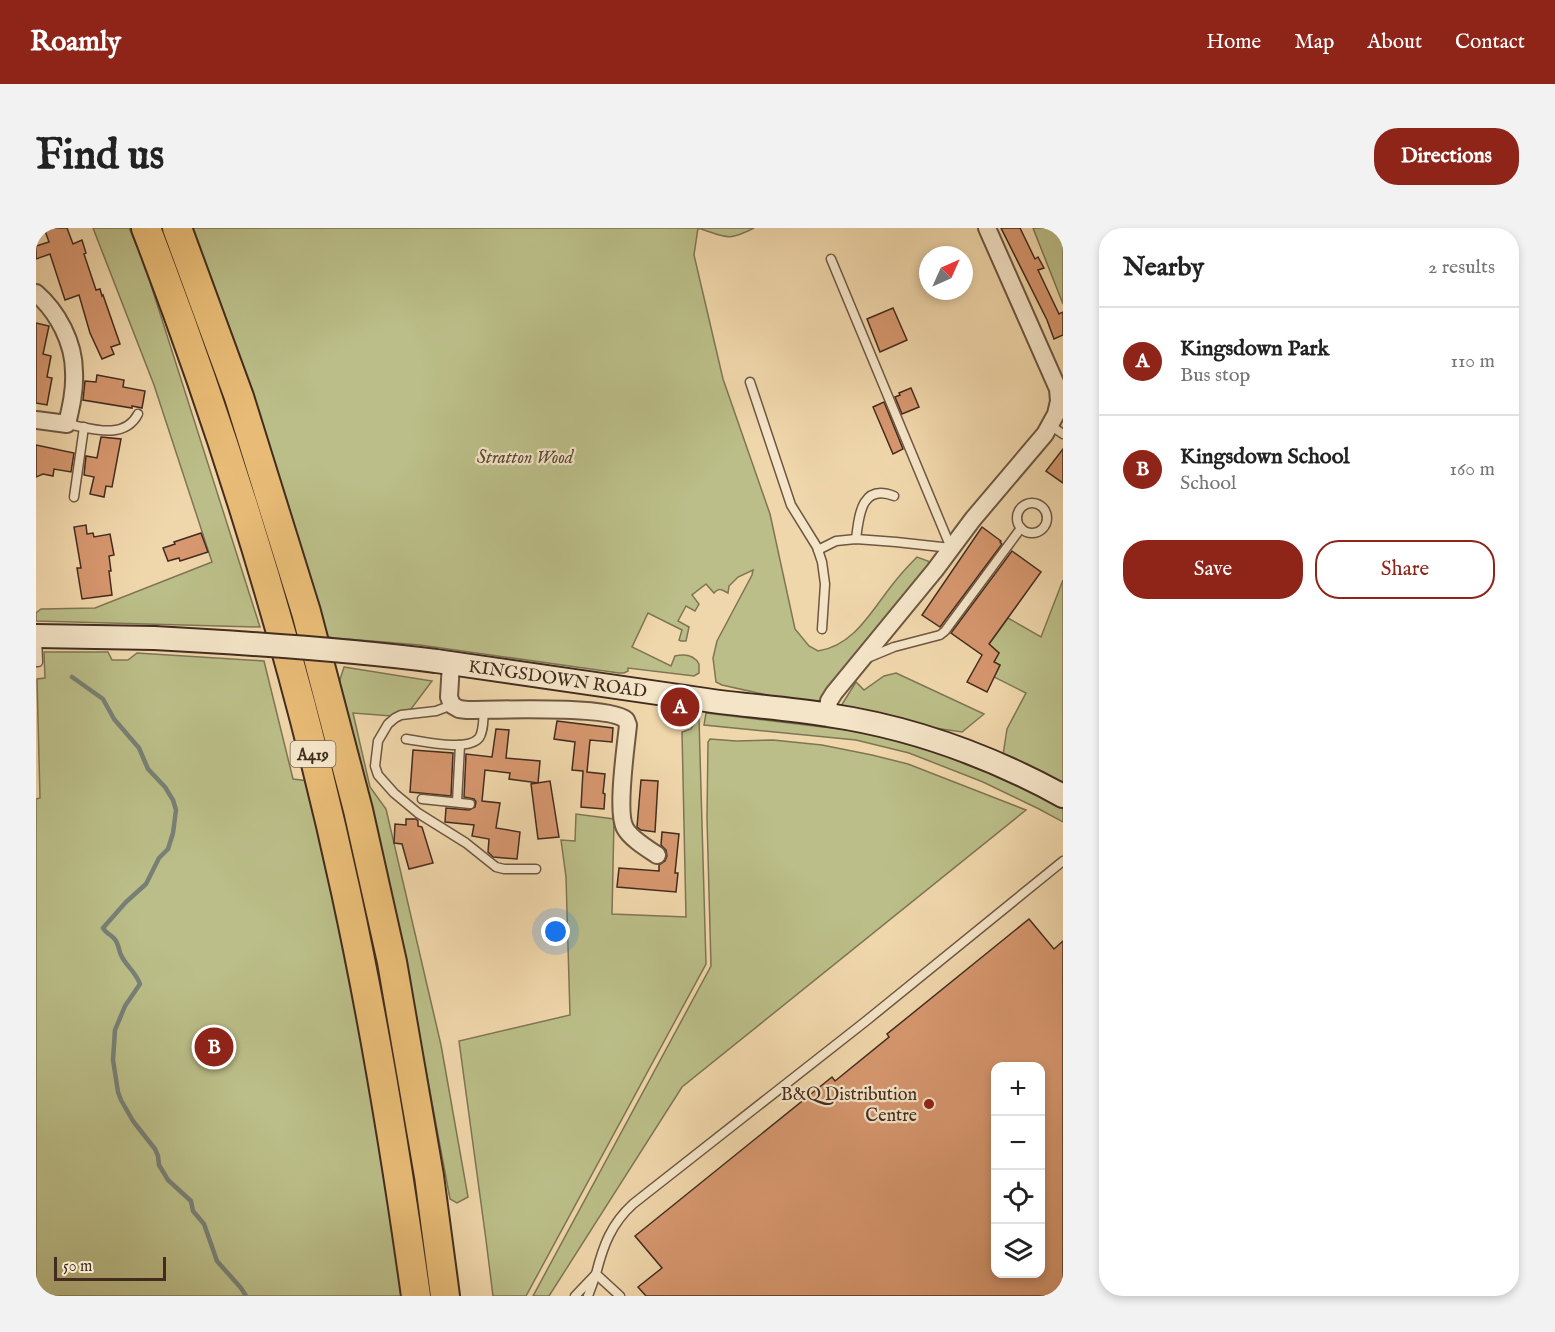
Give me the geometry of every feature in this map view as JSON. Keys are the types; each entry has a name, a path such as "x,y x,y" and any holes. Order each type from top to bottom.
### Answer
{"highway":[{"name":"A419","path":"146,228 187,337 235,478 275,614 324,798 346,891 383,1080 416,1296"},
{"name":"A419","path":"177,228 239,397 306,612 358,810 392,962 429,1176 445,1296"}],"main road":[{"name":"KINGSDOWN ROAD","path":"36,636 154,638 318,648 443,662 708,701 827,715 898,729 967,752 1018,773 1063,796"}],"street":[{"path":"827,715 834,693 978,512 1045,434 1056,430 1058,389 987,228"},
{"path":"36,293 44,300 63,327 69,342 74,371 73,394 67,424 36,420"},
{"path":"443,662 449,697 452,705 459,709 569,710 616,714 623,717 628,725 622,798 624,828 657,855"}],"lane":[{"path":"818,550 836,541 856,540 951,548 831,259"},
{"path":"750,382 791,505 818,550 822,562 825,584 822,629"},
{"path":"67,424 110,431 123,429 134,422 138,414"},
{"path":"74,497 84,427"},
{"path":"856,540 859,514 868,498 878,493 894,496"},
{"path":"862,659 868,659 905,644 929,639 945,631 1021,528"},
{"path":"36,636 38,662"},
{"path":"452,705 436,711 400,715 394,718 378,741 375,766 378,775 394,793 418,813 466,843 496,867 536,869"},
{"path":"406,739 448,745 473,742 480,737 484,710"},
{"path":"457,802 460,745"},
{"path":"422,800 470,804"},
{"path":"588,1296 609,1234 622,1214 866,1021 1063,861"},
{"path":"575,1296 596,1274"},
{"path":"596,1274 620,1296"}],"green space":[{"path":"93,228 129,228 143,260 260,627 36,621 36,613 41,609 95,608 212,562 154,385"},
{"name":"Stratton Wood","path":"187,228 698,228 694,255 723,379 770,514 795,629 809,646 818,651 841,643 859,628 917,557 928,561 930,565 826,699 816,706 716,682 713,658 717,641 753,570 738,577 729,586 728,593 719,590 714,593 706,584 692,595 699,604 695,611 686,606 678,621 689,627 686,641 679,640 682,630 648,613 632,647 671,666 675,656 692,657 699,664 699,673 694,676 628,668 628,671 619,673 420,645 324,636"},
{"path":"698,228 754,228 732,237 726,237"},
{"path":"1033,228 1063,228 1063,304"},
{"path":"1063,580 1063,822 983,782 909,753 856,740 704,725 706,713 865,732 1003,755 1007,729 1026,693 994,677 1000,665 994,662 999,653 989,644 1008,618 1041,637"},
{"path":"44,652 108,652 112,660 128,660 137,653 264,661 293,779 309,781 369,1053 404,1296 36,1296 36,799 40,798 37,679 45,678"},
{"path":"344,667 432,681 405,717 353,713 370,787 386,809 441,1045 468,1197 457,1203 450,1199 421,1044 370,813 338,686"},
{"path":"896,673 984,714 962,732 873,719 841,706 856,682 864,690 884,676"},
{"path":"697,718 699,719 706,964 526,1296 493,1296 459,1041 570,1015 566,877 561,840 575,841 576,814 614,819 612,914 686,917 682,732 691,729"},
{"path":"710,739 773,740 822,745 872,755 908,764 1026,810 682,1087 549,1296 533,1296 711,966 707,818 708,742"}],"building":[{"path":"44,228 67,228 73,244 82,240 86,253 84,254 96,290 100,289 103,295 120,344 111,347 114,354 102,359 90,333 79,295 65,300 50,254 36,259 36,246 49,242"},
{"path":"1001,228 1020,228 1035,259 1038,257 1044,268 1038,270 1059,314 1063,312 1063,335 1054,339 1047,320"},
{"path":"893,308 907,340 880,352 867,319"},
{"path":"36,323 49,326 43,354 51,356 47,377 52,378 47,405 36,403"},
{"path":"97,375 124,380 123,387 145,391 142,408 83,400 85,381 96,382"},
{"path":"911,388 919,407 902,414 895,397"},
{"path":"884,402 903,449 893,454 873,407"},
{"path":"101,437 121,439 112,487 106,486 104,497 90,494 94,477 84,475 86,456 97,458"},
{"path":"36,445 74,453 71,472 54,469 53,476 43,474 36,477"},
{"path":"1063,449 1063,483 1046,471"},
{"path":"86,525 87,534 93,533 94,537 110,534 114,555 109,556 112,595 82,599 77,568 81,568 74,527"},
{"path":"982,527 1002,544 940,627 922,615"},
{"path":"201,533 208,552 180,561 179,558 168,561 163,548"},
{"path":"1012,551 1041,572 989,644 999,653 994,662 1000,665 987,692 967,682 982,655 951,633"},
{"path":"557,721 613,728 612,742 590,740 587,772 605,774 604,809 581,807 583,771 572,770 575,742 554,739"},
{"path":"496,729 509,730 506,758 540,761 538,783 509,779 510,773 485,770 482,801 500,803 496,828 520,832 517,859 493,857 488,852 489,839 472,836 474,825 445,822 446,808 469,810 475,807 474,799 464,797 466,754 492,757"},
{"path":"413,750 453,753 451,796 410,792"},
{"path":"641,780 658,781 655,832 641,830 637,827"},
{"path":"550,781 559,837 538,839 531,784"},
{"path":"406,819 416,819 418,826 422,827 433,863 409,869 402,844 394,843 395,824 406,825"},
{"path":"662,832 679,834 675,873 678,873 676,892 617,887 619,868 659,871 659,865 665,861 667,856 666,850 661,845"},
{"name":"B&Q Distribution Centre","path":"1029,919 1054,949 1063,941 1063,1290 1055,1296 646,1296 638,1287 662,1268 635,1236 832,1077 835,1081 889,1037 887,1034"}],"waterway":[{"path":"72,677 103,699 114,719 139,748 148,769 165,787 176,810 168,849 159,858 146,884 103,928 115,939 123,959 140,984 125,1006 115,1030 113,1060 118,1092 133,1121 155,1149 159,1165 168,1180 191,1201 193,1211 204,1224 217,1261 246,1296"}],"place":[{"name":"Kingsdown Park","path":"680,707"},
{"name":"Kingsdown School","path":"214,1047"},
{"name":"B&Q Distribution Centre","path":"929,1104"}]}
